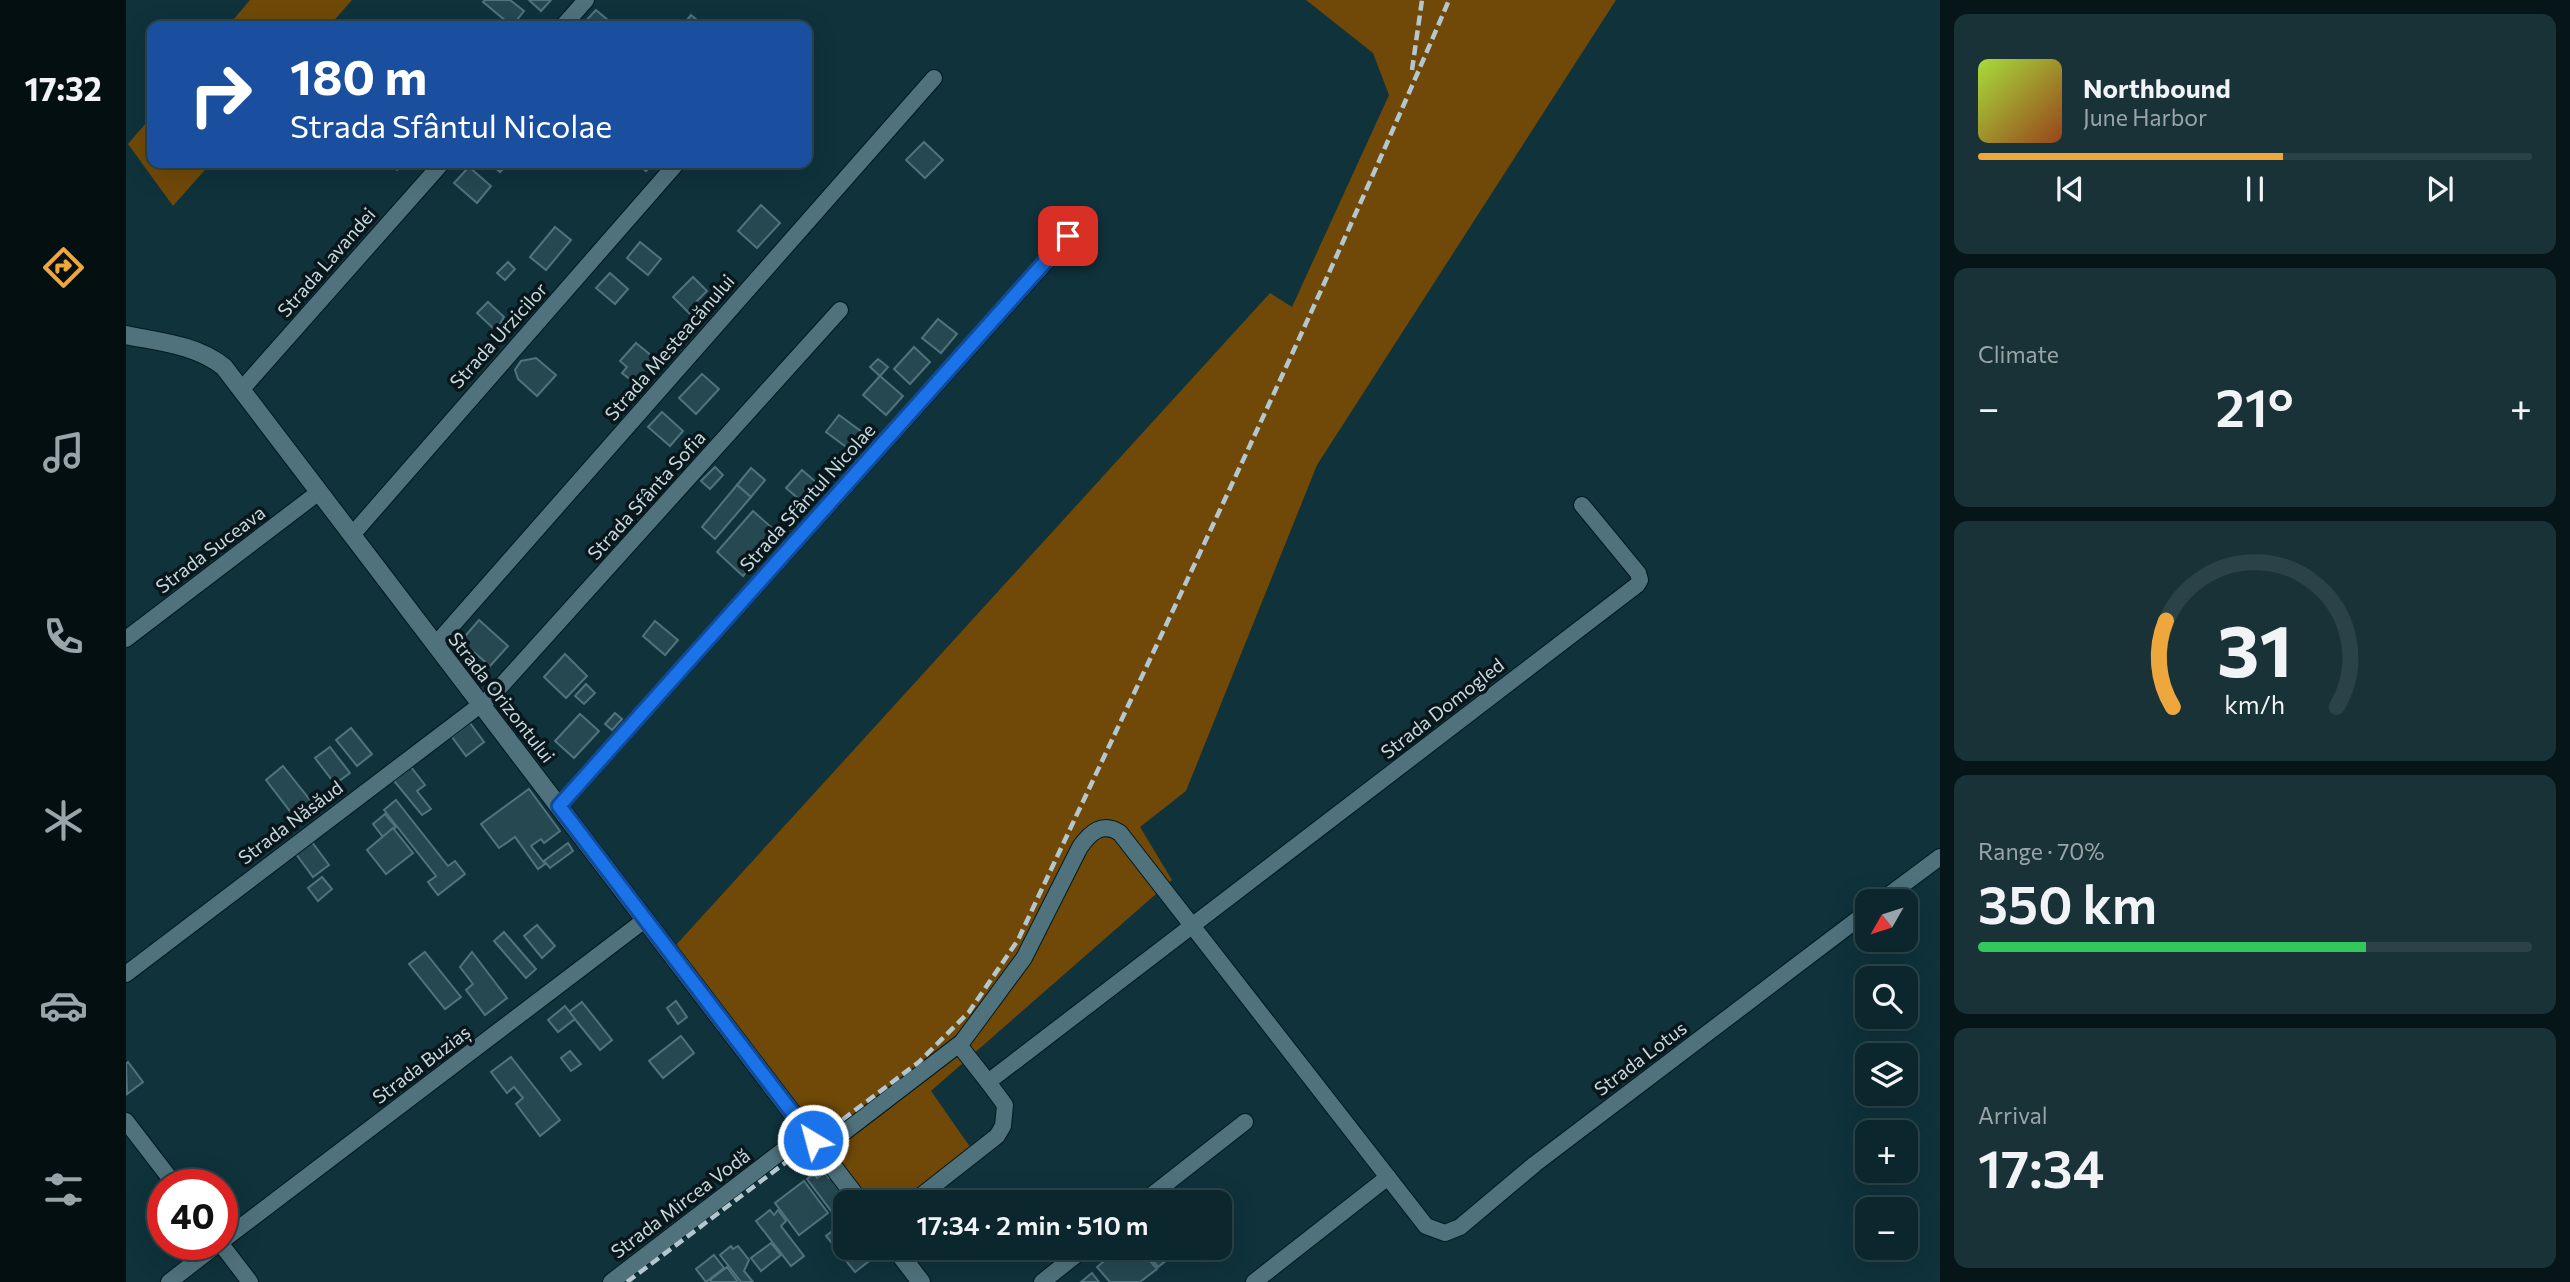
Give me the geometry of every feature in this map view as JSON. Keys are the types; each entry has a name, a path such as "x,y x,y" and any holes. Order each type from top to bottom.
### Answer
{"street":[{"path":"567,21 586,0"},
{"name":"Strada Mesteacănului","path":"435,645 934,78"},
{"name":"Strada Lavandei","path":"242,389 438,168"},
{"name":"Strada Urzicilor","path":"352,535 673,168"},
{"name":"Strada Sfântul Nicolae","path":"559,806 1087,216"},
{"name":"Strada Sfânta Sofia","path":"479,703 492,696 841,310"},
{"name":"Strada Orizontului","path":"126,334 210,356 242,389 851,1190"},
{"name":"Strada Suceava","path":"126,639 319,492"},
{"name":"Strada Domogled","path":"988,1083 1637,584 1640,580 1638,573 1583,505"},
{"name":"Strada Năsăud","path":"126,974 479,703"},
{"path":"821,1150 958,1045 1024,958 1080,847 1094,831 1112,828 1120,833 1388,1177 1254,1282"},
{"path":"1897,889 1940,857"},
{"name":"Strada Buziaș","path":"238,1229 646,919"},
{"name":"Strada Lotus","path":"1388,1177 1426,1226 1438,1232 1452,1232 1535,1164 1855,921"},
{"path":"929,1190 997,1136 1003,1126 1005,1105 958,1045"},
{"path":"126,1121 163,1169"},
{"path":"1158,1190 1245,1122"},
{"name":"Strada Mircea Vodă","path":"611,1282 807,1132"},
{"name":"Strada Buziaș","path":"169,1282 198,1260"},
{"path":"233,1260 250,1282"},
{"path":"904,1260 921,1282"},
{"path":"1042,1282 1070,1260"}],"shaded area":[{"path":"250,0 352,0 333,21 232,21"},
{"path":"1306,0 1616,0 1317,465 1186,791 1140,827 1172,880 931,1091 975,1154 928,1190 863,1190 676,945 1270,293 1292,307 1389,95 1373,53"},
{"path":"147,122 147,168 207,168 173,206 128,144"}],"building":[{"path":"510,0 524,11 516,21 506,21 483,2"},
{"path":"529,0 551,0 541,11"},
{"path":"596,10 609,21 586,21"},
{"path":"691,15 698,21 686,21"},
{"path":"924,142 943,160 925,178 906,160"},
{"path":"470,168 491,186 477,203 454,183"},
{"path":"761,205 780,223 757,248 738,231"},
{"path":"555,227 571,240 546,270 530,257"},
{"path":"640,242 661,259 648,275 627,258"},
{"path":"508,262 515,269 505,280 497,273"},
{"path":"610,273 628,289 615,304 596,288"},
{"path":"693,277 707,291 696,302 702,307 693,317 673,297"},
{"path":"488,302 504,317 496,331 477,313"},
{"path":"938,319 957,334 941,353 922,338"},
{"path":"636,343 658,361 637,385 622,373 627,367 620,361"},
{"path":"914,347 930,362 910,384 894,369"},
{"path":"536,358 556,375 537,396 518,379 515,370 521,361"},
{"path":"878,359 888,367 880,376 870,367"},
{"path":"702,374 719,389 696,414 679,398"},
{"path":"880,376 903,396 886,415 863,395"},
{"path":"662,412 683,431 670,446 648,427"},
{"path":"839,415 862,432 849,449 826,432"},
{"path":"715,467 723,475 710,489 701,481"},
{"path":"751,468 765,480 751,497 737,485"},
{"path":"802,470 816,482 800,500 786,488"},
{"path":"659,474 667,480 658,491 651,485"},
{"path":"737,485 751,497 715,539 702,527"},
{"path":"753,511 779,534 743,576 717,552"},
{"path":"479,620 508,646 490,666 461,641"},
{"path":"655,621 678,640 665,655 643,636"},
{"path":"565,654 587,676 566,698 544,677"},
{"path":"586,684 595,693 584,704 575,696"},
{"path":"615,713 622,719 612,730 605,724"},
{"path":"580,714 599,731 574,758 555,741"},
{"path":"470,723 484,742 466,756 452,737"},
{"path":"351,728 372,754 357,766 336,740"},
{"path":"330,747 350,773 335,784 315,758"},
{"path":"283,766 314,805 296,819 266,780"},
{"path":"411,767 425,785 417,791 431,809 422,815 394,781"},
{"path":"529,789 560,831 544,843 541,839 531,846 545,864 538,869 515,837 499,848 481,824"},
{"path":"396,800 448,866 455,861 465,874 438,895 428,882 436,876 384,810"},
{"path":"385,814 396,827 383,837 373,824"},
{"path":"393,828 413,853 386,874 367,850"},
{"path":"312,842 329,865 313,877 296,854"},
{"path":"568,843 573,851 550,868 544,861"},
{"path":"322,877 332,889 318,901 308,888"},
{"path":"537,925 555,946 542,958 524,936"},
{"path":"504,932 536,969 526,978 494,941"},
{"path":"425,952 461,997 445,1009 409,964"},
{"path":"472,952 507,998 485,1015 466,990 473,984 460,967"},
{"path":"676,1001 687,1017 678,1024 667,1008"},
{"path":"582,1002 612,1040 600,1050 569,1012"},
{"path":"565,1006 575,1019 558,1032 548,1020"},
{"path":"681,1036 694,1053 663,1078 649,1061"},
{"path":"570,1051 581,1064 571,1071 561,1058"},
{"path":"511,1057 560,1120 540,1136 516,1104 523,1098 514,1087 507,1093 491,1072"},
{"path":"128,1062 143,1082 127,1094 126,1064"},
{"path":"835,1172 845,1190 833,1190 833,1213 807,1179 814,1174 817,1178 825,1173 829,1178"},
{"path":"804,1181 828,1213 799,1235 775,1203"},
{"path":"770,1210 774,1215 778,1210 786,1221 781,1226 804,1256 791,1266 756,1221"},
{"path":"833,1230 833,1245 826,1236"},
{"path":"771,1243 781,1255 761,1271 751,1258"},
{"path":"731,1246 733,1249 738,1246 749,1260 744,1271 753,1282 741,1282 720,1255"},
{"path":"714,1255 724,1268 706,1282 696,1269"},
{"path":"845,1260 870,1260 855,1272"},
{"path":"1105,1260 1149,1260 1157,1269 1140,1282 1110,1282 1097,1267"},
{"path":"1152,1260 1167,1260 1158,1267"},
{"path":"727,1267 738,1282 710,1280"},
{"path":"1092,1273 1099,1282 1081,1282"}],"railway":[{"path":"1412,70 1422,0"},
{"path":"627,1282 919,1062 969,1012 1018,940 1292,354 1449,0"}],"route":[{"path":"813,1140 559,806 1068,236"}]}
